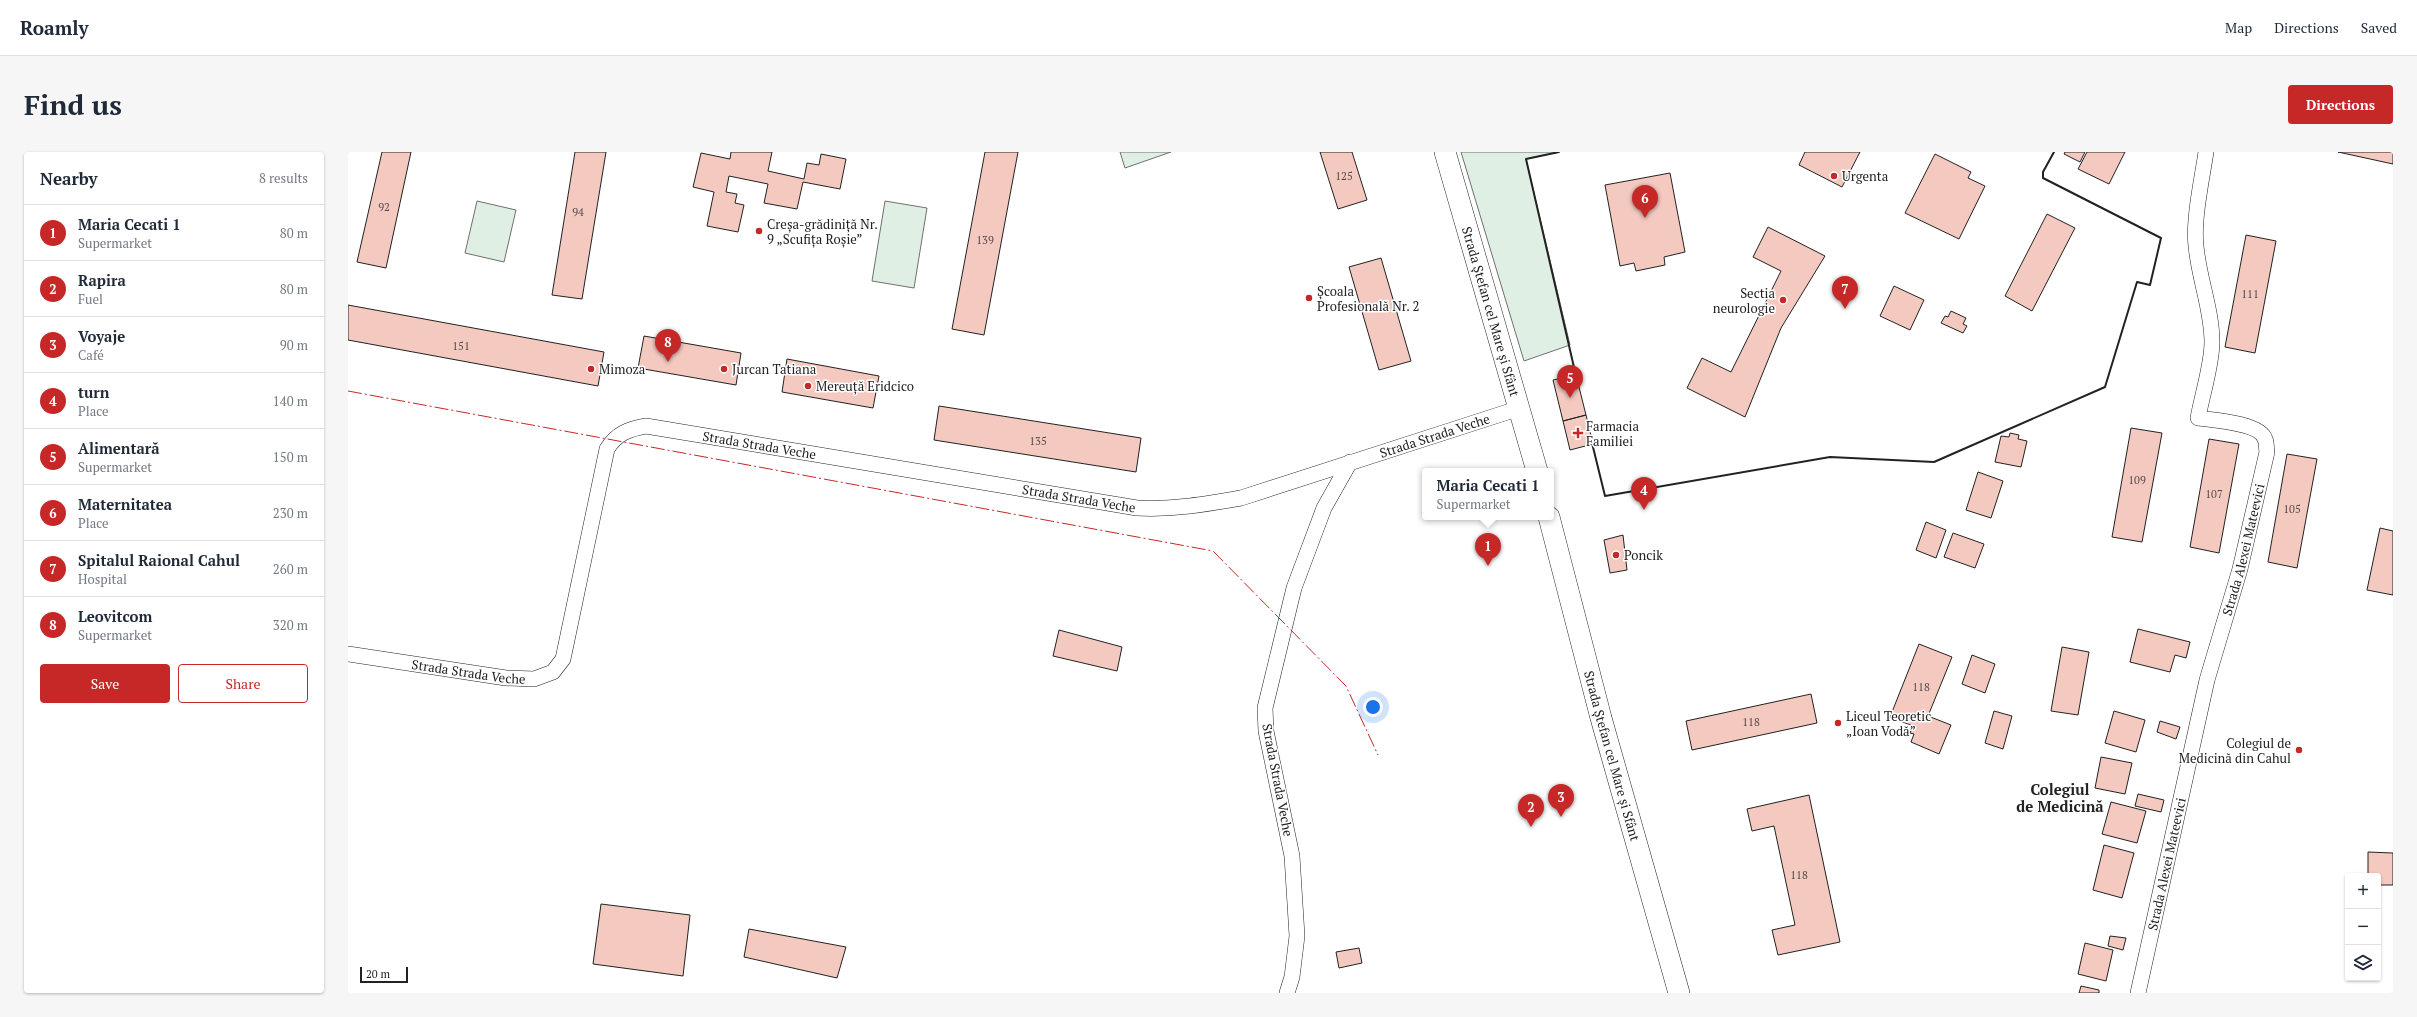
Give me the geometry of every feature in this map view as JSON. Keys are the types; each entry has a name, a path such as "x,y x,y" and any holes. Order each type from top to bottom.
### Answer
{"main road":[{"name":"Strada Ștefan cel Mare și Sfânt","path":"1445,152 1536,468"},
{"name":"Strada Ștefan cel Mare și Sfânt","path":"1550,520 1601,718 1679,993"}],"street":[{"name":"Strada Alexei Mateevici","path":"2138,993 2207,680 2240,569 2266,452 2265,438 2258,430 2241,425 2198,418 2212,345 2212,323 2202,287 2195,244 2199,196 2206,152"},
{"name":"Strada Strada Veche","path":"348,654 506,678 534,679 553,672 564,659 608,449 613,438 634,428 646,426 1137,508 1159,509 1202,505 1242,498 1520,408"},
{"name":"Strada Strada Veche","path":"1288,993 1292,977 1297,936 1292,856 1266,731 1265,708 1294,588 1324,508 1350,462"}],"green space":[{"path":"1120,152 1171,152 1125,168"},
{"path":"1461,152 1559,152 1526,159 1570,345 1524,361"},
{"path":"477,201 516,210 504,262 465,253"},
{"path":"885,201 927,208 914,288 872,281"}],"building":[{"path":"382,152 411,152 386,268 357,262"},
{"path":"575,152 606,152 582,299 552,295"},
{"path":"731,152 772,152 768,171 804,179 807,163 819,165 821,154 846,159 840,189 803,182 797,209 764,203 768,184 729,176 726,192 737,194 735,203 744,205 738,232 707,226 714,192 693,187 701,153 730,159"},
{"path":"985,152 1018,152 984,335 952,329"},
{"path":"1320,152 1352,152 1367,200 1338,209"},
{"name":"Urgenta","path":"1805,152 1860,152 1842,187 1799,165"},
{"path":"2065,152 2085,152 2080,162 2064,154"},
{"path":"2087,152 2125,152 2109,184 2078,169"},
{"path":"2338,152 2393,152 2393,164"},
{"path":"1935,154 1971,172 1968,178 1985,186 1959,239 1905,213"},
{"path":"1670,173 1685,252 1664,257 1665,265 1636,271 1634,263 1620,266 1605,185"},
{"path":"2047,214 2075,228 2032,311 2005,296"},
{"name":"Sectia neurologie","path":"1768,227 1825,256 1781,328 1745,417 1687,388 1702,358 1731,372 1781,271 1753,257"},
{"path":"2246,235 2276,241 2255,353 2225,347"},
{"path":"1381,258 1411,361 1379,370 1349,267"},
{"path":"1894,286 1924,300 1910,330 1880,316"},
{"path":"348,305 604,352 598,386 348,340"},
{"path":"1951,311 1966,318 1963,324 1967,326 1963,333 1941,323 1945,316 1948,317"},
{"path":"644,336 741,353 736,385 638,368"},
{"path":"787,359 879,376 873,408 782,392"},
{"path":"1576,375 1586,415 1563,421 1553,380"},
{"path":"939,406 1141,438 1136,472 934,440"},
{"name":"Farmacia Familiei","path":"1586,415 1593,444 1570,450 1563,421"},
{"path":"2131,428 2162,433 2142,542 2112,537"},
{"path":"2010,433 2019,435 2018,439 2027,441 2021,467 1995,462 2001,436 2009,437"},
{"path":"2209,439 2239,444 2219,553 2190,547"},
{"path":"2287,454 2317,459 2297,568 2268,562"},
{"path":"1978,472 2003,481 1991,518 1966,510"},
{"path":"1926,522 1946,530 1936,558 1916,550"},
{"path":"2380,528 2393,531 2393,595 2367,590"},
{"path":"1953,533 1984,544 1975,568 1944,557"},
{"name":"Poncik","path":"1623,535 1627,570 1610,573 1604,540"},
{"path":"2138,629 2190,642 2186,658 2175,655 2170,672 2130,662"},
{"path":"1059,630 1122,647 1117,671 1053,656"},
{"path":"1919,644 1952,657 1928,716 1951,725 1939,754 1911,742 1914,734 1910,733 1913,726 1890,717"},
{"path":"2062,647 2089,652 2078,715 2051,711"},
{"path":"1972,655 1995,664 1985,693 1962,684"},
{"path":"1811,694 1817,723 1692,750 1686,721"},
{"path":"1994,711 2012,716 2003,749 1985,743"},
{"path":"2114,711 2145,720 2136,752 2105,743"},
{"path":"2160,721 2180,727 2176,739 2157,732"},
{"path":"2101,757 2132,763 2125,794 2095,788"},
{"path":"2138,794 2164,800 2161,812 2135,806"},
{"path":"1809,795 1840,942 1778,955 1772,930 1795,925 1774,826 1752,831 1747,809"},
{"path":"2111,802 2146,811 2137,843 2102,834"},
{"path":"2104,845 2134,853 2122,898 2093,890"},
{"path":"2368,852 2393,853 2393,885 2381,885 2381,873 2368,873"},
{"path":"601,904 690,915 683,976 593,964"},
{"path":"749,929 846,947 837,978 744,957"},
{"path":"2110,936 2126,938 2123,950 2108,946"},
{"path":"2085,943 2113,950 2106,981 2078,974"},
{"path":"1359,948 1362,963 1339,968 1336,952"},
{"path":"2081,986 2099,990 2099,993 2079,993"}],"wall":[{"path":"1559,152 1526,159 1576,376"},
{"path":"1592,443 1605,496 1830,457 1934,462 2105,387 2137,282 2150,285 2161,238 2043,178 2043,172 2054,152"}],"power":[{"path":"348,391 1213,551 1346,686 1378,755"}],"place":[{"name":"Urgenta","path":"1834,176"},
{"name":"Maternitatea","path":"1645,218"},
{"name":"Creșa-grădiniță Nr. 9 „Scufița Roșie”","path":"759,231"},
{"name":"Școala Profesională Nr. 2","path":"1309,298"},
{"name":"Sectia neurologie","path":"1783,300"},
{"name":"Spitalul Raional Cahul","path":"1845,309"},
{"name":"Leovitcom","path":"668,362"},
{"name":"Mimoza","path":"591,369"},
{"name":"Jurcan Tatiana","path":"724,369"},
{"name":"Mereuță Eridcico","path":"808,386"},
{"name":"Alimentară","path":"1570,398"},
{"name":"Farmacia Familiei","path":"1578,433"},
{"name":"turn","path":"1644,510"},
{"name":"Poncik","path":"1616,555"},
{"name":"Maria Cecati 1","path":"1488,566"},
{"name":"Liceul Teoretic „Ioan Vodă”","path":"1838,723"},
{"name":"Colegiul de Medicină din Cahul","path":"2299,750"},
{"name":"Voyaje","path":"1561,817"},
{"name":"Rapira","path":"1531,827"}],"district":[{"name":"Colegiul de Medicină","path":"2060,798"}]}
